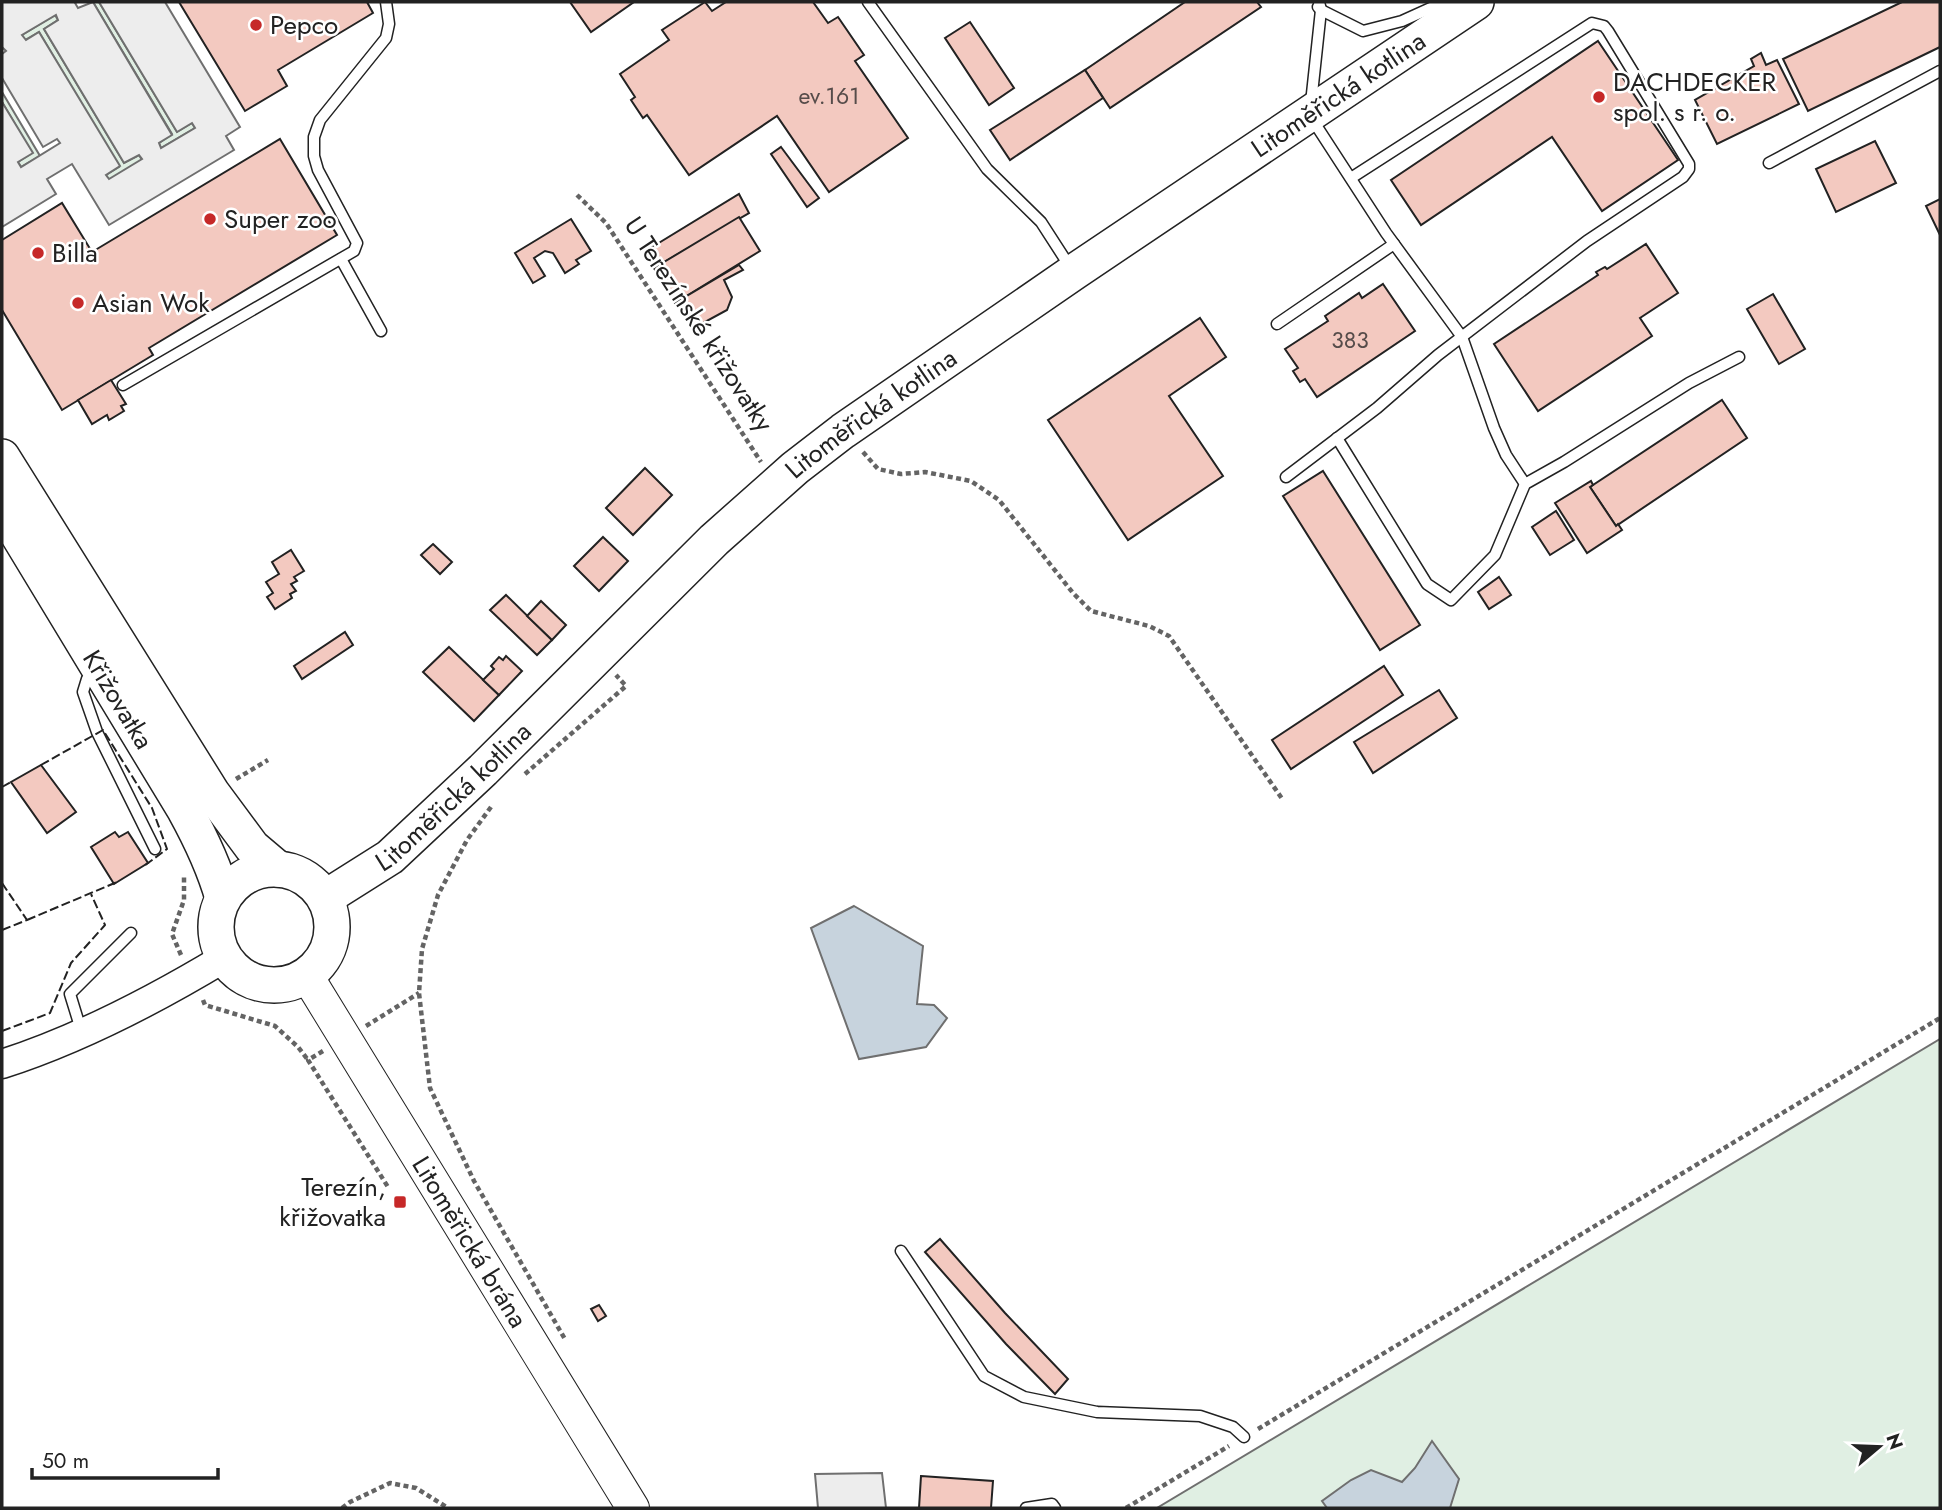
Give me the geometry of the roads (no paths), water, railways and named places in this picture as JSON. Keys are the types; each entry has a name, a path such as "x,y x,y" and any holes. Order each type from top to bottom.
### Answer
{"main road":[{"name":"Litoměřická kotlina","path":"325,898 390,857 483,770 724,531 776,484 843,431 1476,2"},
{"path":"2,457 212,793 252,847 278,869"},
{"name":"Křižovatka","path":"2,508 205,846 223,898"},
{"path":"278,869 297,873 313,883 325,898 332,923 328,949 320,964 307,976 290,984 271,986 253,982 237,972 224,958 215,928 217,912 233,884 262,870 278,869"},
{"name":"Litoměřická brána","path":"307,976 633,1508"}],"street":[{"path":"2,1065 82,1033 192,978 224,958"}],"lane":[{"path":"123,385 354,251 357,243 318,170 314,156 314,136 320,120 386,38 389,24 386,2"},
{"path":"868,2 987,169 1041,222 1074,272"},
{"path":"1444,2 1402,20 1363,31 1318,5 1310,115 1394,244 1462,337 1494,428 1506,455 1525,484"},
{"path":"1286,477 1587,241 1683,177 1689,169 1687,158 1608,31 1598,23 1585,27 1351,178"},
{"path":"1769,163 1940,71"},
{"path":"1277,324 1394,244"},
{"path":"341,259 381,331"},
{"path":"1338,438 1427,584 1451,600 1495,555 1525,484 1689,383 1739,357"},
{"path":"97,665 87,679 83,692 97,732 155,849"},
{"path":"82,1033 70,994 131,933"},
{"path":"901,1251 984,1376 1024,1397 1097,1412 1200,1416 1233,1427 1244,1437"},
{"path":"1026,1508 1052,1504 1055,1508"}],"place":[{"name":"Pepco","path":"256,25"},
{"name":"DACHDECKER spol. s r. o.","path":"1599,97"},
{"name":"Super zoo","path":"210,219"},
{"name":"Billa","path":"38,253"},
{"name":"Asian Wok","path":"78,303"},
{"name":"Terezín, křižovatka","path":"400,1202"}]}
